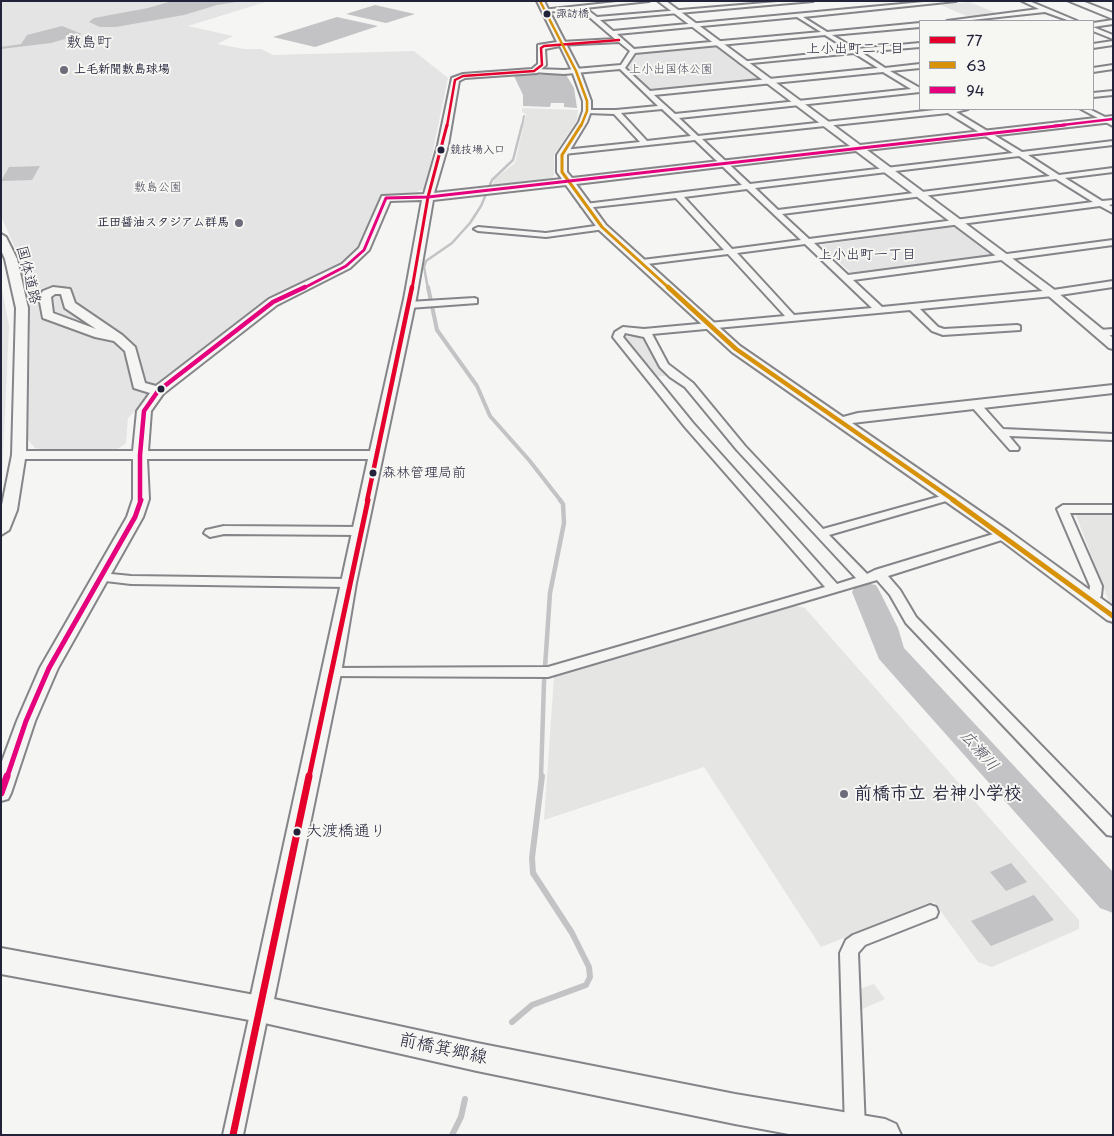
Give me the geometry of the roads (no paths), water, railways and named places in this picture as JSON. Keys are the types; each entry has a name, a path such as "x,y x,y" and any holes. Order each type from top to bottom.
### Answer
{"highway":[{"path":"1073,1 1113,16"},
{"path":"1083,1 1113,12"}],"main road":[{"name":"前橋箕郷線","path":"1,961 260,1009 487,1059 735,1109 885,1135"}],"street":[{"path":"647,1 581,7 542,6 576,71 586,97 587,111 583,122 564,152 562,168 567,181 602,227 736,349 1004,535 1113,616"},
{"path":"661,1 1053,293 1113,345"},
{"path":"596,19 811,1"},
{"path":"884,1 904,12"},
{"path":"611,33 896,8 954,1"},
{"path":"1024,1 1071,20"},
{"path":"778,3 919,91"},
{"path":"581,7 633,52"},
{"path":"959,20 1045,10"},
{"path":"912,17 919,22"},
{"path":"1094,25 1113,22"},
{"path":"233,1135 332,673 348,583 409,305 428,197 442,145 455,79 534,71 544,73 621,66 633,52 919,23"},
{"path":"1094,29 1113,37"},
{"path":"534,71 542,65 541,47 619,40"},
{"path":"1094,46 1113,43"},
{"path":"742,62 919,45"},
{"path":"621,66 880,310"},
{"path":"650,93 919,66"},
{"path":"1094,70 1113,67"},
{"path":"674,116 919,91"},
{"path":"1094,95 1113,93"},
{"path":"587,111 616,112 664,107"},
{"path":"564,152 948,110 1113,211"},
{"path":"1086,110 1110,121"},
{"path":"616,112 646,144"},
{"path":"1,792 26,721 49,668 135,517 141,498 140,454 144,411 158,391 273,302 317,282 346,266 364,250 386,198 428,197 477,192 986,133 1110,121"},
{"path":"586,206 1113,143"},
{"path":"778,212 1113,170"},
{"path":"678,195 792,318"},
{"path":"642,263 1113,202"},
{"path":"478,229 546,235 602,227"},
{"name":"国体道路","path":"1,237 11,260 22,308 19,455 9,510 1,530"},
{"path":"847,278 1113,242"},
{"path":"834,589 689,425 618,337 623,330 644,332 711,326 1053,293 1113,284"},
{"path":"112,336 69,305 66,291 53,290 47,293 45,297 47,315 99,334 118,338 131,350 139,386 158,391"},
{"path":"409,305 474,301"},
{"path":"913,307 935,330 943,332 1017,328"},
{"path":"644,332 648,335 664,365 674,376 689,385 741,448 864,578"},
{"path":"1099,333 1113,332"},
{"path":"842,422 858,417 1113,389"},
{"path":"975,404 1014,448"},
{"path":"999,432 1113,437"},
{"path":"19,455 376,455"},
{"path":"821,532 949,497"},
{"path":"1091,599 1095,596 1096,586 1063,509 1113,509"},
{"path":"210,533 224,530 360,531"},
{"path":"332,673 548,672 834,589 879,573 1004,535"},
{"path":"879,573 896,593 911,620 1113,830"},
{"path":"101,577 151,580 348,583"},
{"path":"855,1130 849,953 852,945 859,940 930,912"}],"waterway":[{"path":"522,126 524,116"},
{"path":"428,289 424,267 426,261 452,243 470,223 481,206 492,180 513,160 522,125"},
{"path":"428,287 437,330 477,386 490,416 529,460 561,501"},
{"path":"541,777 544,682 550,593 564,523 563,504 560,500"},
{"name":"広瀬川","path":"866,592 883,628 890,652 1113,897"},
{"path":"512,1022 532,1005 586,985 590,977 589,967 572,933 533,873 532,858 542,776"},
{"path":"452,1135 461,1117 465,1099"}],"place":[{"name":"諏訪橋","path":"547,14"},
{"name":"上毛新聞敷島球場","path":"64,70"},
{"name":"競技場入口","path":"441,150"},
{"name":"正田醤油スタジアム群馬","path":"239,223"},
{"name":"森林管理局前","path":"373,473"},
{"name":"前橋市立 岩神小学校","path":"844,794"},
{"name":"大渡橋通り","path":"297,832"}],"district":[{"name":"敷島町","path":"89,43"},
{"name":"上小出町二丁目","path":"855,49"},
{"name":"上小出町一丁目","path":"867,255"}],"park label":[{"name":"上小出国体公園","path":"671,70"},
{"name":"敷島公園","path":"158,188"}]}
